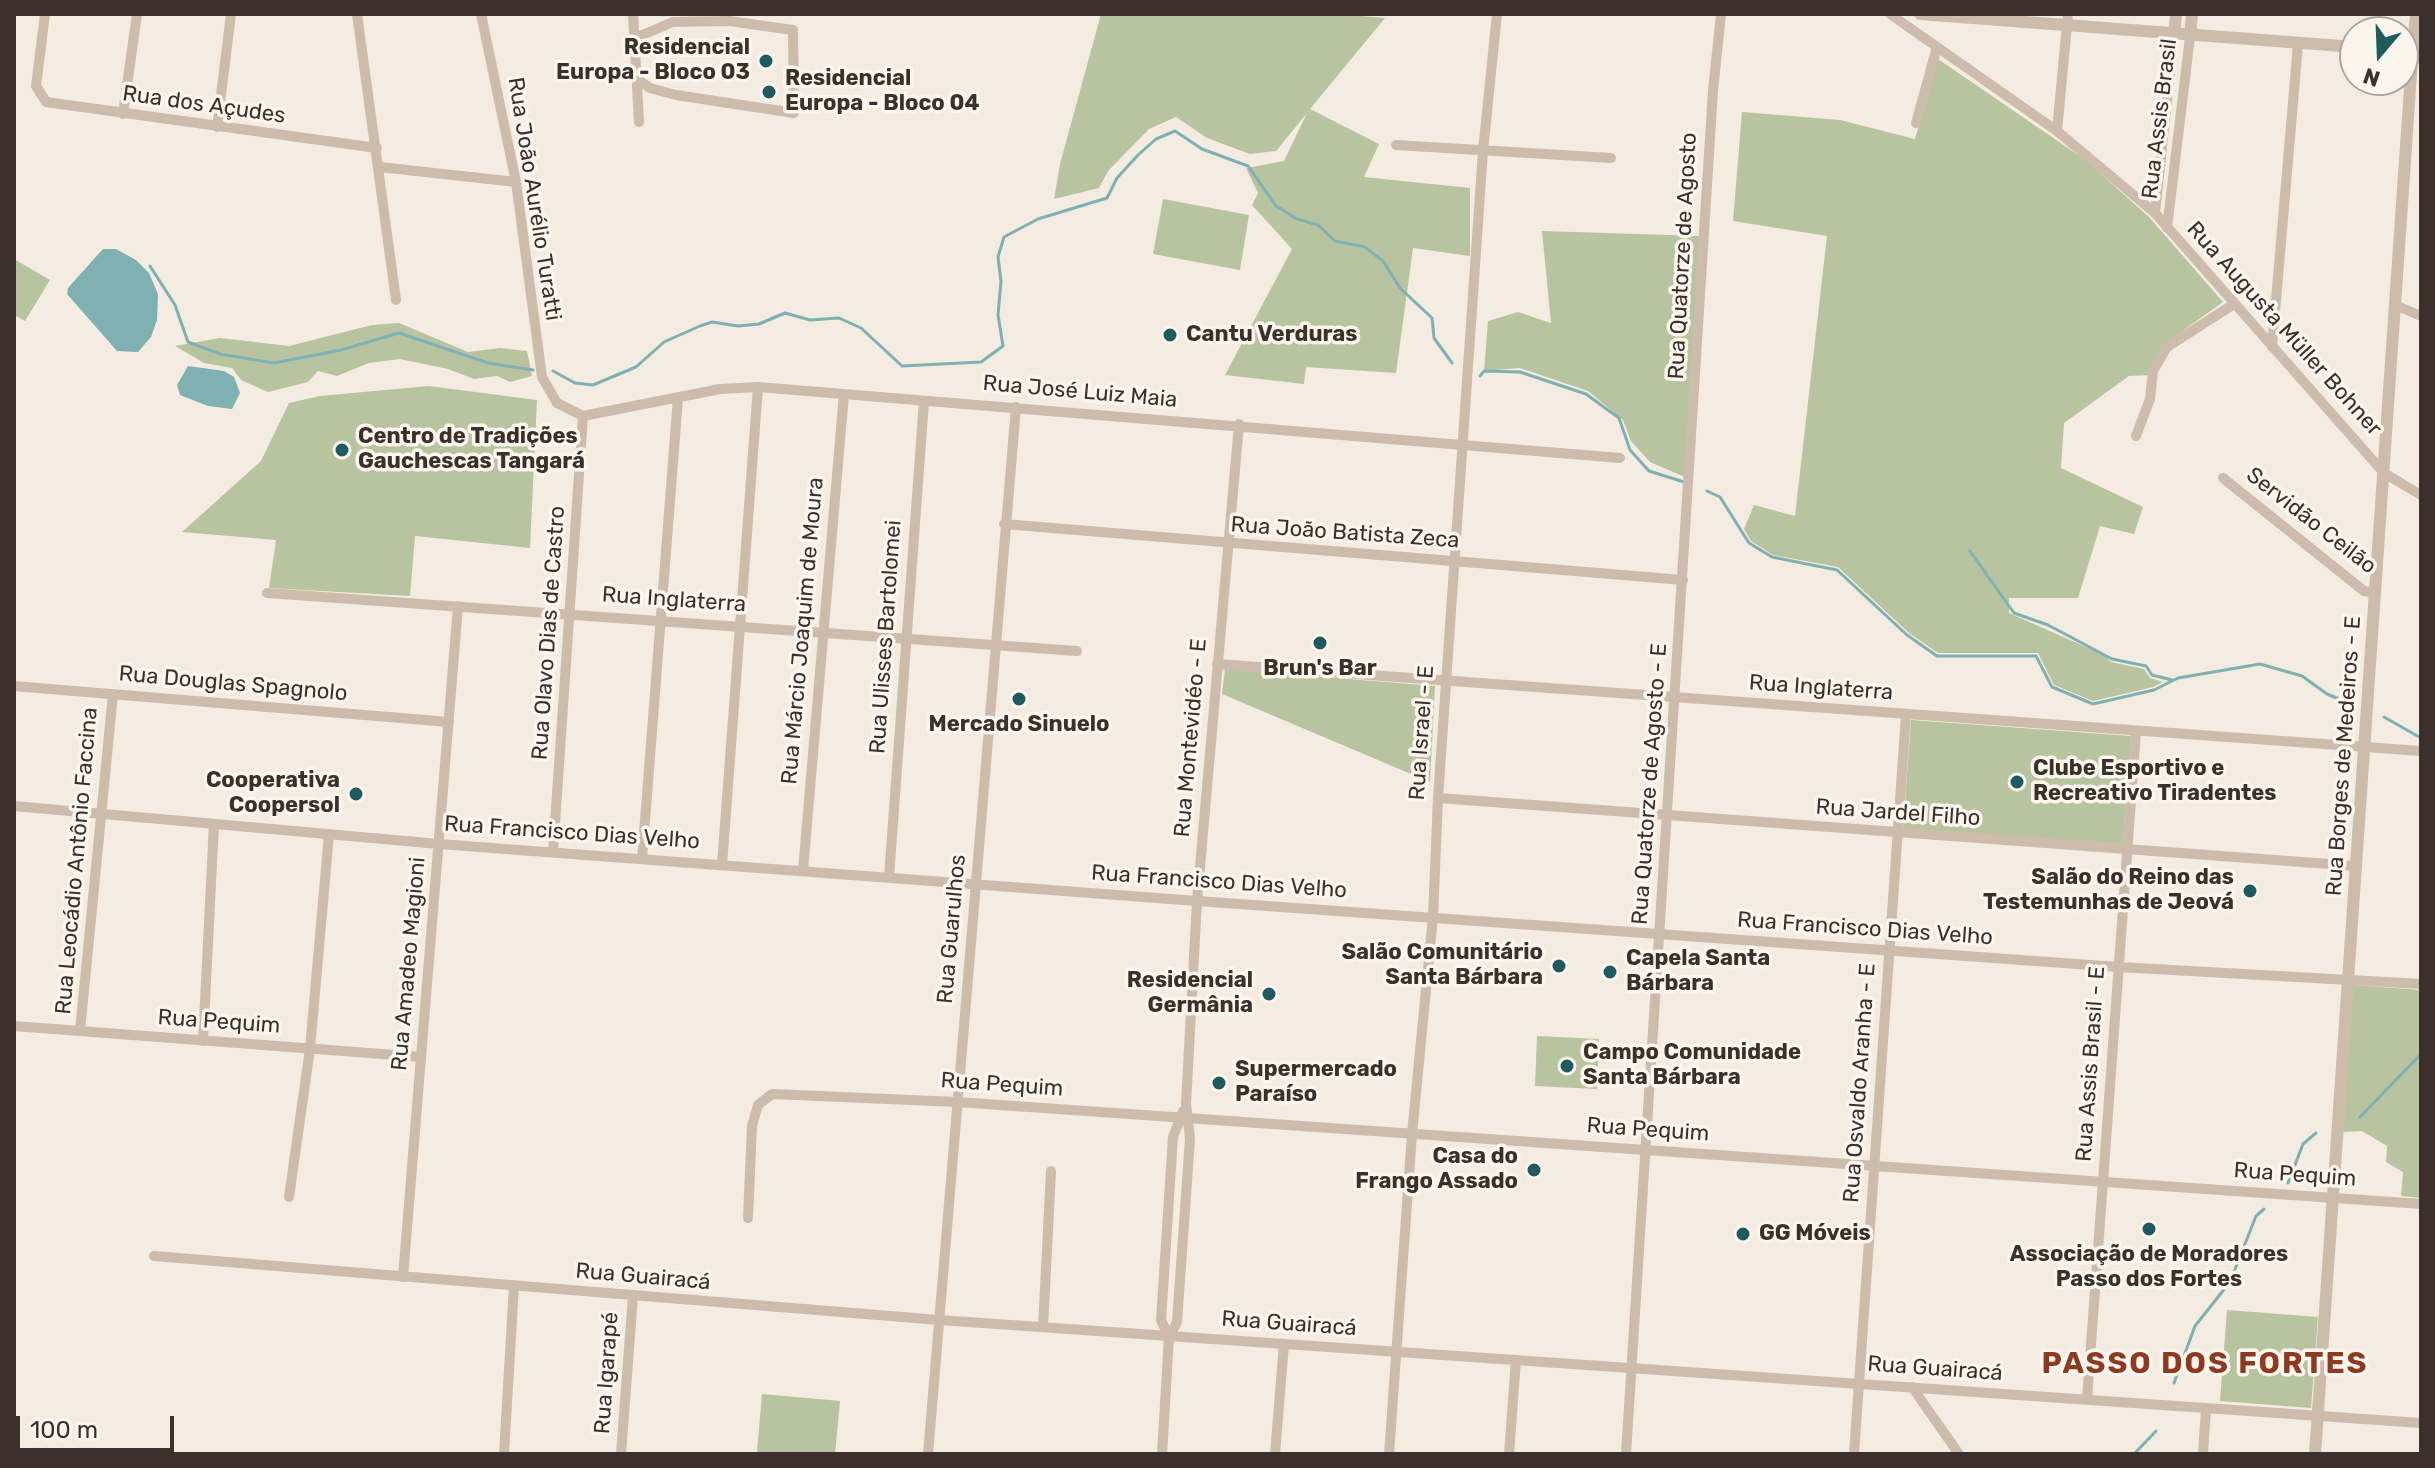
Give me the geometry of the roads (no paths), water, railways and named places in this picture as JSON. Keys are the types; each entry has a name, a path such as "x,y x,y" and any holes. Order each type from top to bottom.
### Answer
{"street":[{"name":"Rua dos Açudes","path":"45,14 36,86 46,102 377,148"},
{"path":"123,114 137,14"},
{"path":"217,127 231,14"},
{"path":"357,14 396,300"},
{"name":"Rua João Aurélio Turatti","path":"481,14 516,182 542,377 548,391 563,407 583,416"},
{"path":"633,14 639,122"},
{"name":"Rua Israel - E","path":"1389,1454 1412,1134 1433,917 1438,798 1483,151 1497,14"},
{"name":"Rua Quatorze de Agosto","path":"1688,500 1713,91 1721,14"},
{"name":"Rua Augusta Müller Bohner","path":"1890,14 2057,131 2155,213 2384,473 2421,495"},
{"path":"1920,14 2067,20 2174,36 2339,46"},
{"name":"Rua Assis Brasil","path":"2155,213 2176,14"},
{"name":"Rua Assis Brasil","path":"2167,228 2192,14"},
{"path":"2057,131 2067,20"},
{"path":"635,38 673,22 729,21 793,30 794,113 676,95 650,88 635,78"},
{"path":"2272,347 2298,44"},
{"path":"1916,123 1937,47"},
{"name":"Rua Borges de Medeiros - E","path":"2315,1454 2410,96"},
{"path":"1396,145 1611,158"},
{"path":"380,167 516,182"},
{"path":"2136,436 2150,399 2153,371 2167,347 2234,304"},
{"path":"2395,305 2421,316"},
{"path":"722,865 758,387"},
{"name":"Rua José Luiz Maia","path":"583,416 720,389 758,387 1239,424 1620,458"},
{"name":"Rua Márcio Joaquim de Moura","path":"803,870 844,394"},
{"path":"642,859 678,398"},
{"name":"Rua Ulisses Bartolomei","path":"889,877 924,401"},
{"name":"Rua Guarulhos","path":"928,1454 1016,407"},
{"name":"Rua Olavo Dias de Castro","path":"553,852 583,416"},
{"name":"Rua Montevidéo - E","path":"1162,1454 1169,1337 1177,1322 1197,901 1239,424"},
{"name":"Servidão Ceilão","path":"2223,478 2364,591 2375,593"},
{"name":"Rua Quatorze de Agosto - E","path":"1626,1454 1688,500"},
{"name":"Rua João Batista Zeca","path":"1004,524 1683,580"},
{"name":"Rua Inglaterra","path":"267,593 571,612 1077,651"},
{"name":"Rua Amadeo Magioni","path":"403,1277 458,606"},
{"name":"Rua Inglaterra","path":"1217,664 2421,751"},
{"name":"Rua Douglas Spagnolo","path":"14,686 449,722"},
{"name":"Rua Leocádio Antônio Faccina","path":"80,1031 113,694"},
{"name":"Rua Osvaldo Aranha - E","path":"1854,1454 1906,715"},
{"name":"Rua Assis Brasil - E","path":"2087,1399 2136,732"},
{"name":"Rua Jardel Filho","path":"1438,798 2356,866"},
{"name":"Rua Francisco Dias Velho","path":"14,806 439,844 1197,901 2119,967 2421,984"},
{"path":"203,1041 214,824"},
{"path":"289,1197 310,1049 329,834"},
{"name":"Rua Pequim","path":"14,1026 421,1057"},
{"name":"Rua Pequim","path":"748,1218 752,1126 758,1105 772,1094 873,1096 2421,1204"},
{"name":"Rua Montevidéo - E","path":"1169,1337 1161,1320 1173,1137 1185,1117"},
{"path":"1043,1327 1051,1171"},
{"name":"Rua Guairacá","path":"154,1256 1169,1337 2421,1423"},
{"path":"504,1454 514,1286"},
{"name":"Rua Igarapé","path":"621,1454 633,1296"},
{"path":"1275,1454 1284,1344"},
{"path":"1509,1454 1516,1360"},
{"path":"1912,1387 1959,1454"},
{"path":"2203,1454 2206,1408"}],"water":[{"path":"103,249 116,249 136,260 149,273 158,294 157,320 151,337 138,352 117,351 67,294 68,288"},
{"path":"188,366 224,371 234,377 240,393 232,409 208,406 180,395 177,385"}],"waterway":[{"path":"553,371 575,383 593,385 636,367 664,342 700,326 712,322 738,326 759,324 785,313 810,320 839,318 861,328 902,366 981,362 1003,346 998,315 1001,281 998,257 1004,237 1038,219 1107,198 1117,178 1138,155 1156,139 1175,131 1202,149 1248,166 1276,206 1297,219 1318,225 1335,241 1365,247 1383,261 1400,288 1432,318 1434,338 1452,363"},
{"path":"150,266 175,305 188,342 220,354 274,363 341,350 399,333 488,363 533,370"},
{"path":"1480,376 1484,371 1520,372 1586,394 1619,418 1630,450 1649,471 1684,482"},
{"path":"1707,491 1720,497 1749,543 1772,557 1837,570 1907,635 1937,656 2036,656 2052,687 2093,704 2154,690 2178,678 2260,664 2302,676 2327,694 2351,704"},
{"path":"1970,551 2014,613 2048,625 2112,659 2146,666 2152,675 2172,680"},
{"path":"2384,717 2421,738"},
{"path":"2360,1117 2421,1054"},
{"path":"2288,1183 2303,1144 2316,1133"},
{"path":"2174,1383 2195,1326 2230,1282 2256,1216 2264,1209"},
{"path":"2134,1454 2156,1431"}],"place":[{"name":"Residencial Europa - Bloco 03","path":"766,61"},
{"name":"Residencial Europa - Bloco 04","path":"769,92"},
{"name":"Cantu Verduras","path":"1170,335"},
{"name":"Centro de Tradições Gauchescas Tangará","path":"342,450"},
{"name":"Brun's Bar","path":"1320,643"},
{"name":"Mercado Sinuelo","path":"1019,699"},
{"name":"Clube Esportivo e Recreativo Tiradentes","path":"2017,782"},
{"name":"Cooperativa Coopersol","path":"356,794"},
{"name":"Salão do Reino das Testemunhas de Jeová","path":"2250,891"},
{"name":"Salão Comunitário Santa Bárbara","path":"1559,966"},
{"name":"Capela Santa Bárbara","path":"1610,972"},
{"name":"Residencial Germânia","path":"1269,994"},
{"name":"Campo Comunidade Santa Bárbara","path":"1567,1066"},
{"name":"Supermercado Paraíso","path":"1219,1083"},
{"name":"Casa do Frango Assado","path":"1534,1170"},
{"name":"Associação de Moradores Passo dos Fortes","path":"2149,1229"},
{"name":"GG Móveis","path":"1743,1234"}],"district":[{"name":"PASSO DOS FORTES","path":"2205,1364"}]}
